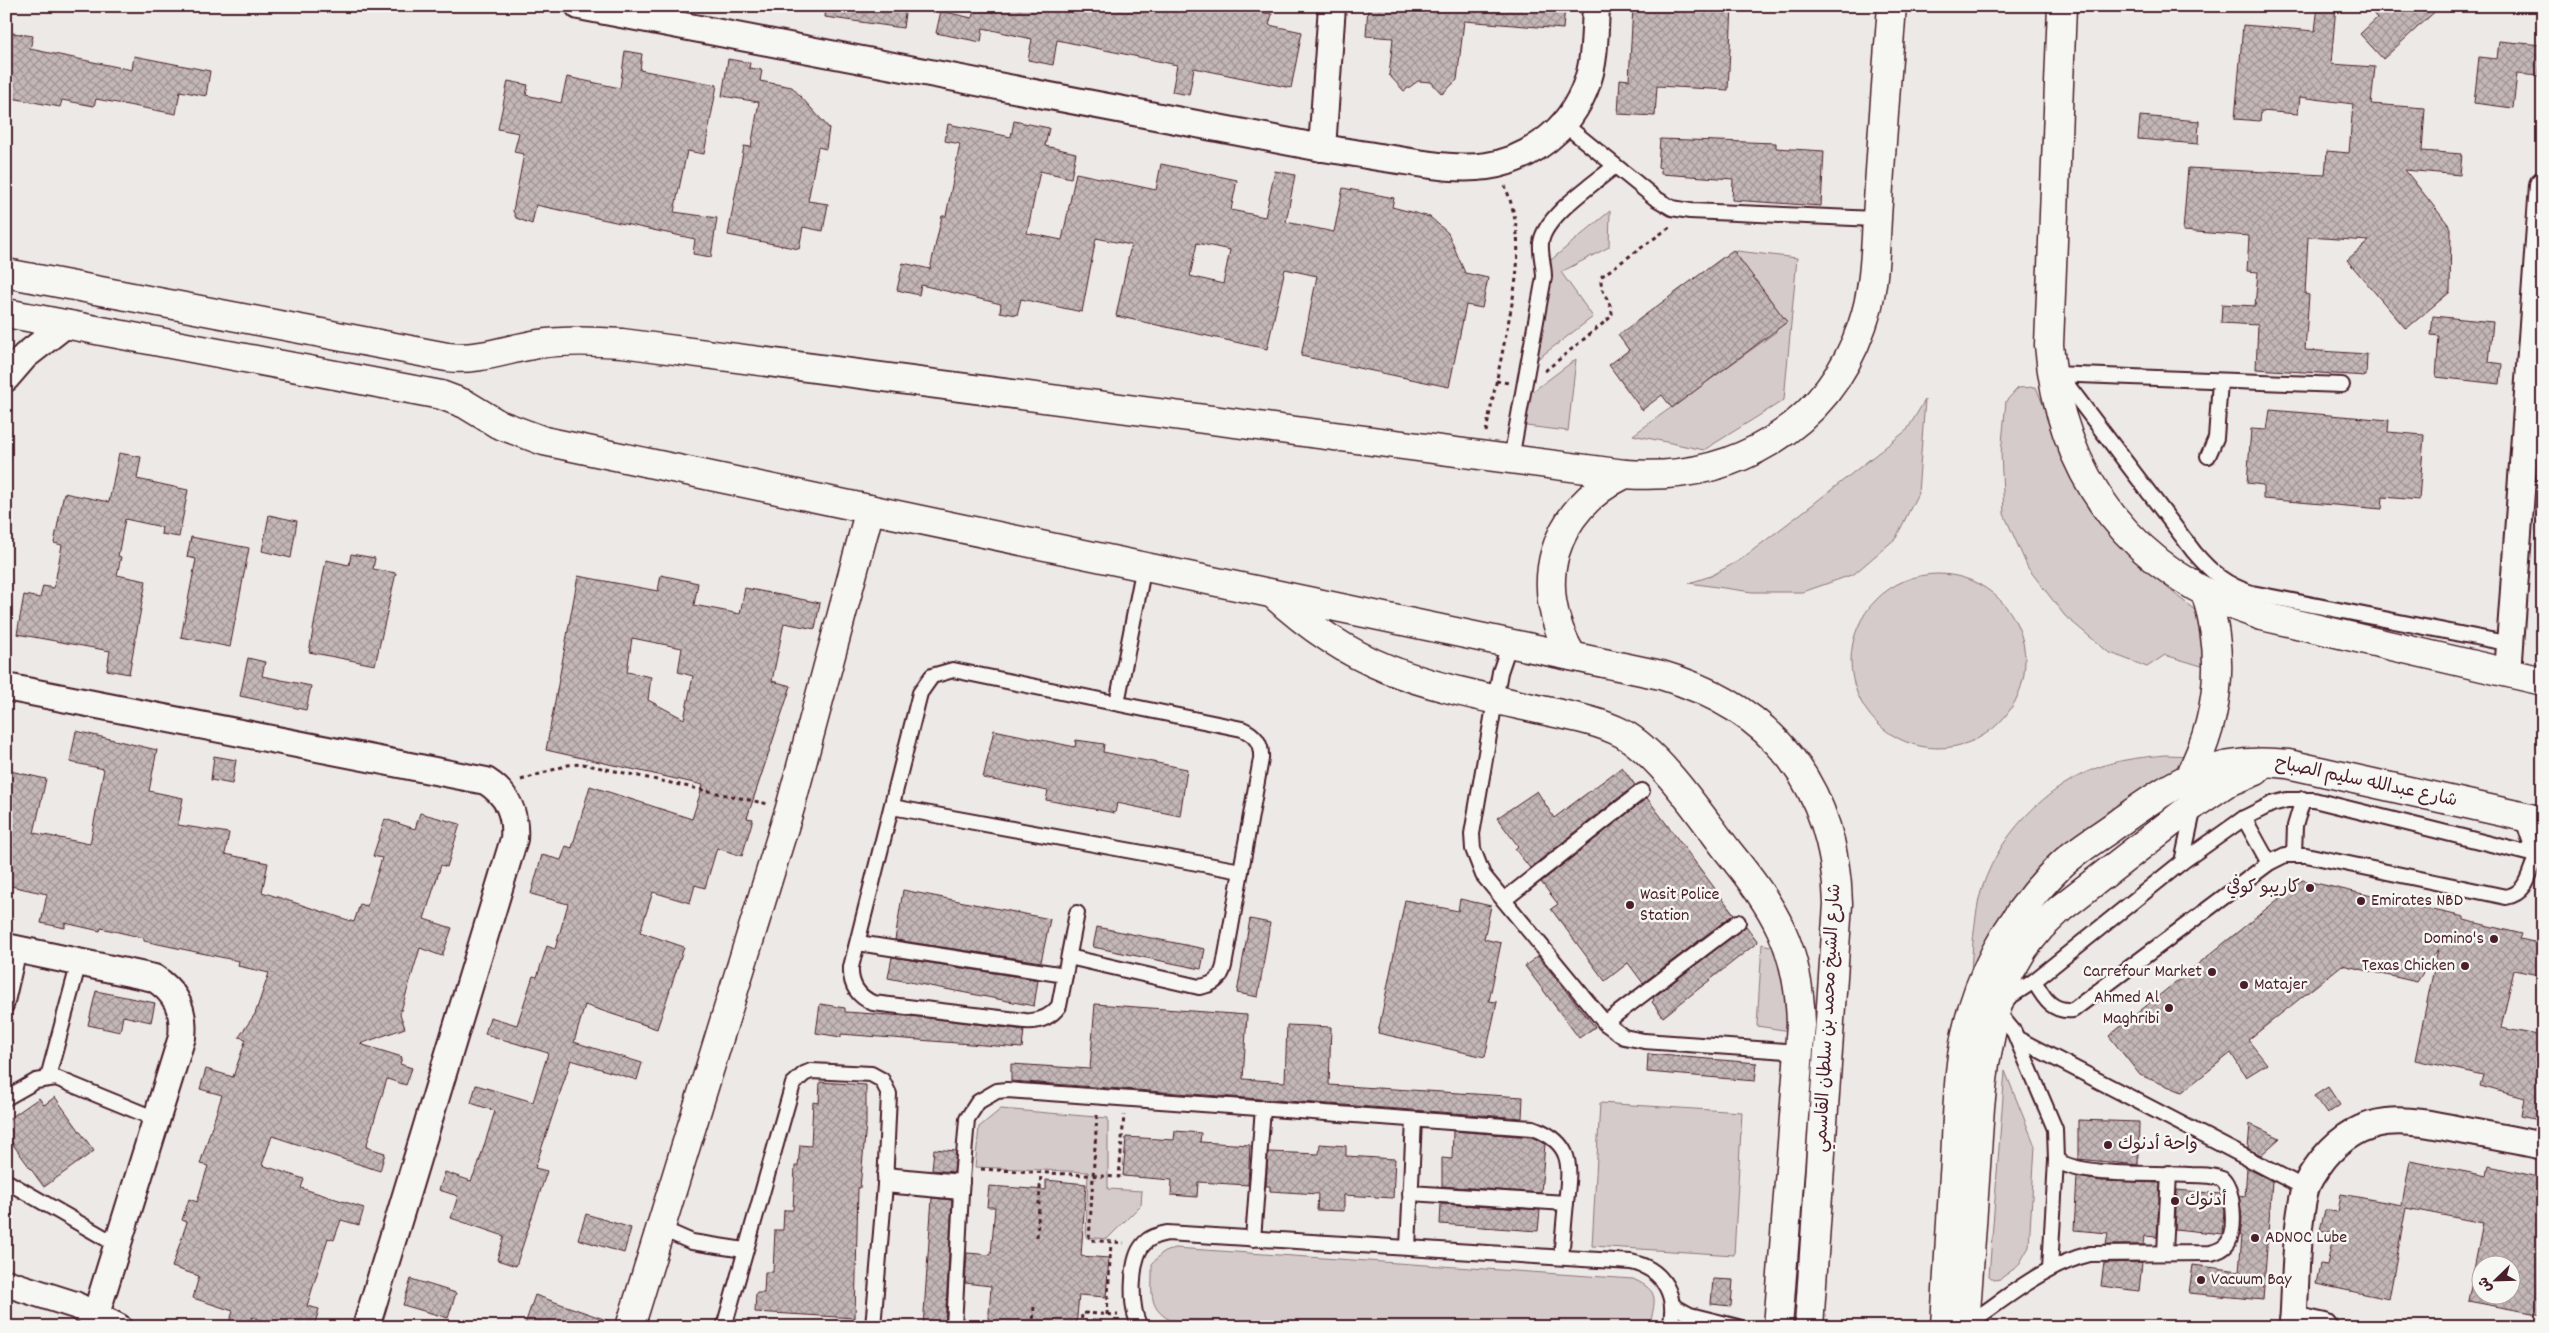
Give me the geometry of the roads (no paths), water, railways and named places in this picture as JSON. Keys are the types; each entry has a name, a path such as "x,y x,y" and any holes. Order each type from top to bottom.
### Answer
{"main road":[{"path":"6,273 461,359 541,344 568,341 622,343 1626,474 1677,474 1731,461 1781,435 1802,418 1822,397 1838,375 1852,350 1862,324 1873,269 1892,6"},
{"path":"2062,6 2049,317 2055,374 2064,428 2087,479 2102,502 2118,524 2152,557 2181,580 2206,594 2262,616 2543,681"},
{"name":"شارع الشيخ محمد بن سلطان القاسمي","path":"6,313 452,398 498,424 544,441 1572,656 1686,682 1733,705 1767,732 1790,758 1814,795 1827,827 1834,852 1838,904 1809,1327"},
{"path":"452,398 461,359"},
{"path":"1572,656 1563,641 1552,608 1550,581 1556,550 1562,534 1582,504 1595,492 1626,474"},
{"path":"630,1327 790,808 870,509"},
{"path":"1272,593 1324,636 1384,669 1416,681 1611,728 1637,743 1661,766 1752,880 1776,917 1786,937 1798,980 1801,1024 1778,1327"},
{"path":"1944,1327 1962,1054 1971,1016 1989,964 2021,910 2063,863 2166,789 2189,776 2210,727 2217,690 2218,651 2206,594"},
{"name":"شارع عبدالله سليم الصباح","path":"2189,776 2234,764 2268,762 2288,764 2533,819"},
{"path":"1965,1327 1980,1107 1985,1063 1996,1007 2010,972 2041,926 2061,908 2195,804 2241,776 2288,764"}],"street":[{"path":"579,6 1322,148 1444,168 1471,170 1497,166 1522,156 1545,142 1564,124 1577,106 1592,64 1596,6"},
{"path":"1322,148 1332,6"},
{"path":"2508,673 2543,184"},
{"path":"6,378 25,356 66,324"},
{"path":"6,687 486,781 497,788 513,812 514,839 366,1327"},
{"path":"6,1283 65,1302 102,1323 117,1245 182,1037 183,1023 181,1009 175,996 165,985 154,978 13,949"},
{"path":"2324,1327 2293,1324 2301,1216 2305,1188 2316,1167 2334,1146 2357,1130 2383,1122 2410,1120 2543,1146"}],"lane":[{"path":"1564,124 1663,204 1690,212 1876,218"},
{"path":"1511,459 1544,277 1541,243 1543,234 1552,219 1615,166"},
{"path":"2055,374 2342,385"},
{"path":"2055,374 2194,552 2216,577 2232,587 2252,593 2511,644"},
{"path":"2208,456 2216,438 2220,380"},
{"path":"1117,703 1144,566"},
{"path":"1502,641 1496,700 1472,834 1473,848 1483,875 1606,1023 1624,1037 1634,1040 1799,1052"},
{"path":"1069,957 1199,987 1213,983 1222,973 1261,759 1262,752 1256,737 1242,729 953,670 937,674 925,684 920,693 858,943 850,976 858,993 872,1003 1032,1021 1048,1017 1059,1006 1077,913"},
{"path":"1504,900 1642,791"},
{"path":"2050,1269 2056,1139 2051,1118 2018,1040 1996,1007 2034,981 2182,862 2244,818 2272,804 2303,799 2539,851"},
{"path":"2294,854 2295,826 2303,799"},
{"path":"2182,862 2195,804"},
{"path":"892,806 1241,871"},
{"path":"2244,818 2270,863"},
{"path":"2034,981 2051,1006 2064,1011 2073,1010 2270,863 2286,855 2294,854 2506,897 2520,893 2539,851 2533,819"},
{"path":"1606,1023 1738,922"},
{"path":"858,943 1066,975"},
{"path":"6,1006 13,949"},
{"path":"48,1077 79,962"},
{"path":"2018,1040 2305,1188"},
{"path":"724,1327 744,1250 794,1084 804,1074 818,1071 871,1074 882,1080 889,1094 885,1180 873,1327"},
{"path":"6,1098 36,1081 48,1077 62,1079 156,1119"},
{"path":"954,1327 967,1120 978,1102 987,1096 1007,1090 1414,1120 1522,1126 1544,1132 1561,1145 1566,1154 1570,1174 1561,1257"},
{"path":"1253,1239 1263,1108"},
{"path":"1408,1247 1414,1120"},
{"path":"1965,1327 2050,1269 2090,1254 2211,1253 2224,1247 2231,1234 2232,1197 2227,1183 2216,1176 2082,1170 2064,1165 2056,1160"},
{"path":"2165,1252 2170,1173"},
{"path":"885,1180 962,1181"},
{"path":"6,1181 117,1245"},
{"path":"1410,1193 1566,1203"},
{"path":"660,1228 701,1244 744,1250"},
{"path":"1138,1322 1135,1262 1143,1244 1154,1236 1167,1233 1561,1257 1640,1264 1658,1274 1670,1290 1672,1305 1670,1327"},
{"path":"1672,1305 1690,1315 1738,1327"},
{"path":"1703,1327 1722,1324"}],"place":[{"name":"كاريبو كوفي","path":"2310,888"},
{"name":"Emirates NBD","path":"2361,901"},
{"name":"Wasit Police Station","path":"1630,905"},
{"name":"Domino's","path":"2494,939"},
{"name":"Texas Chicken","path":"2465,966"},
{"name":"Carrefour Market","path":"2212,972"},
{"name":"Matajer","path":"2244,985"},
{"name":"Ahmed Al Maghribi","path":"2169,1008"},
{"name":"واحة أدنوك","path":"2108,1145"},
{"name":"أدنوك","path":"2175,1201"},
{"name":"ADNOC Lube","path":"2255,1238"},
{"name":"Vacuum Bay","path":"2201,1280"}]}
